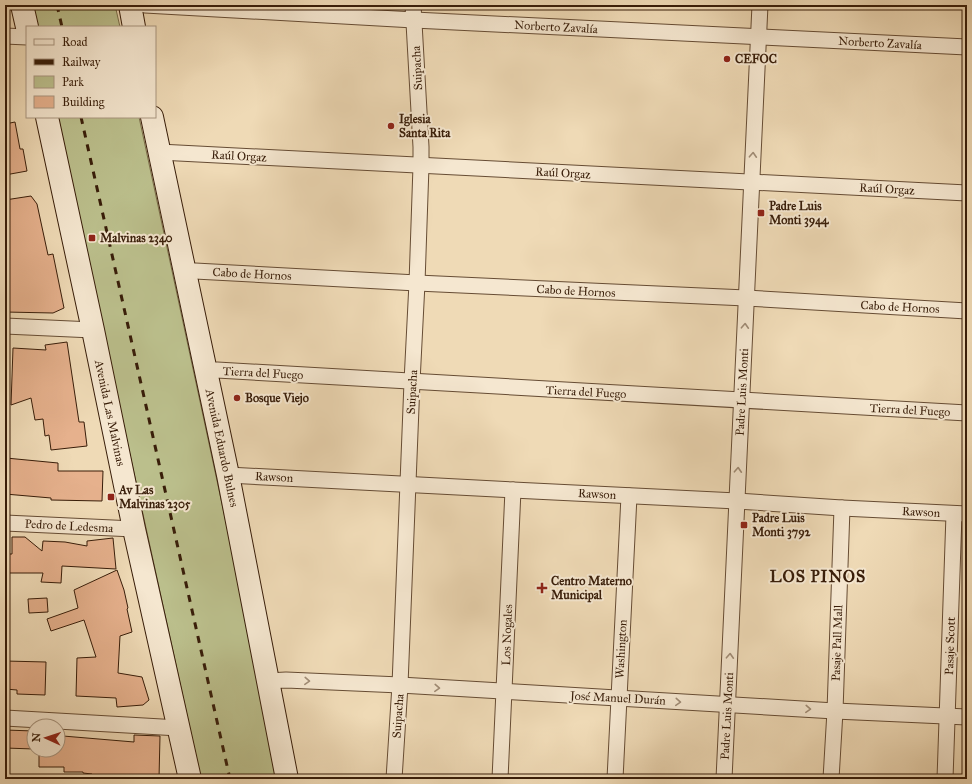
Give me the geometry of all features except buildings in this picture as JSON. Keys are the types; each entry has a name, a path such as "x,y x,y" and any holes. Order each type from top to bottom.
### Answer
{"main road":[{"path":"22,5 27,26"},
{"name":"Avenida Las Malvinas","path":"47,118 134,529 190,779"},
{"name":"Avenida Eduardo Bulnes","path":"152,118 228,475 288,779"}],"street":[{"name":"Suipacha","path":"394,779 400,685 421,166 413,5"},
{"name":"Padre Luis Monti","path":"724,779 760,5"},
{"name":"Norberto Zavalía","path":"137,10 414,20 967,47"},
{"path":"5,36 26,37"},
{"name":"Raúl Orgaz","path":"159,152 967,194"},
{"name":"Cabo de Hornos","path":"185,272 194,270 417,283 746,298 967,311"},
{"path":"5,326 93,330"},
{"name":"Tierra del Fuego","path":"206,372 217,370 967,413"},
{"name":"Rawson","path":"228,475 961,514"},
{"name":"Los Nogales","path":"500,779 514,490"},
{"name":"Washington","path":"614,779 629,496"},
{"name":"Pasaje Pall Mall","path":"831,779 835,711 842,508"},
{"name":"Pasaje Scott","path":"945,779 961,514"},
{"name":"Pedro de Ledesma","path":"5,523 134,529"},
{"name":"José Manuel Durán","path":"268,681 286,680 400,685 727,705 967,717"},
{"path":"5,718 179,728"}],"green space":[{"path":"31,5 115,5 120,26 36,26"},
{"path":"56,118 139,118 281,779 201,779"}],"railway":[{"path":"57,5 62,26"},
{"path":"81,118 230,779"}],"place":[{"name":"CEFOC","path":"727,59"},
{"name":"Iglesia Santa Rita","path":"391,126"},
{"name":"Padre Luis Monti 3944","path":"761,213"},
{"name":"Malvinas 2340","path":"92,238"},
{"name":"Bosque Viejo","path":"237,398"},
{"name":"Av Las Malvinas 2305","path":"111,497"},
{"name":"Padre Luis Monti 3792","path":"744,525"},
{"name":"Centro Materno Municipal","path":"542,588"}],"district":[{"name":"LOS PINOS","path":"818,576"}]}
